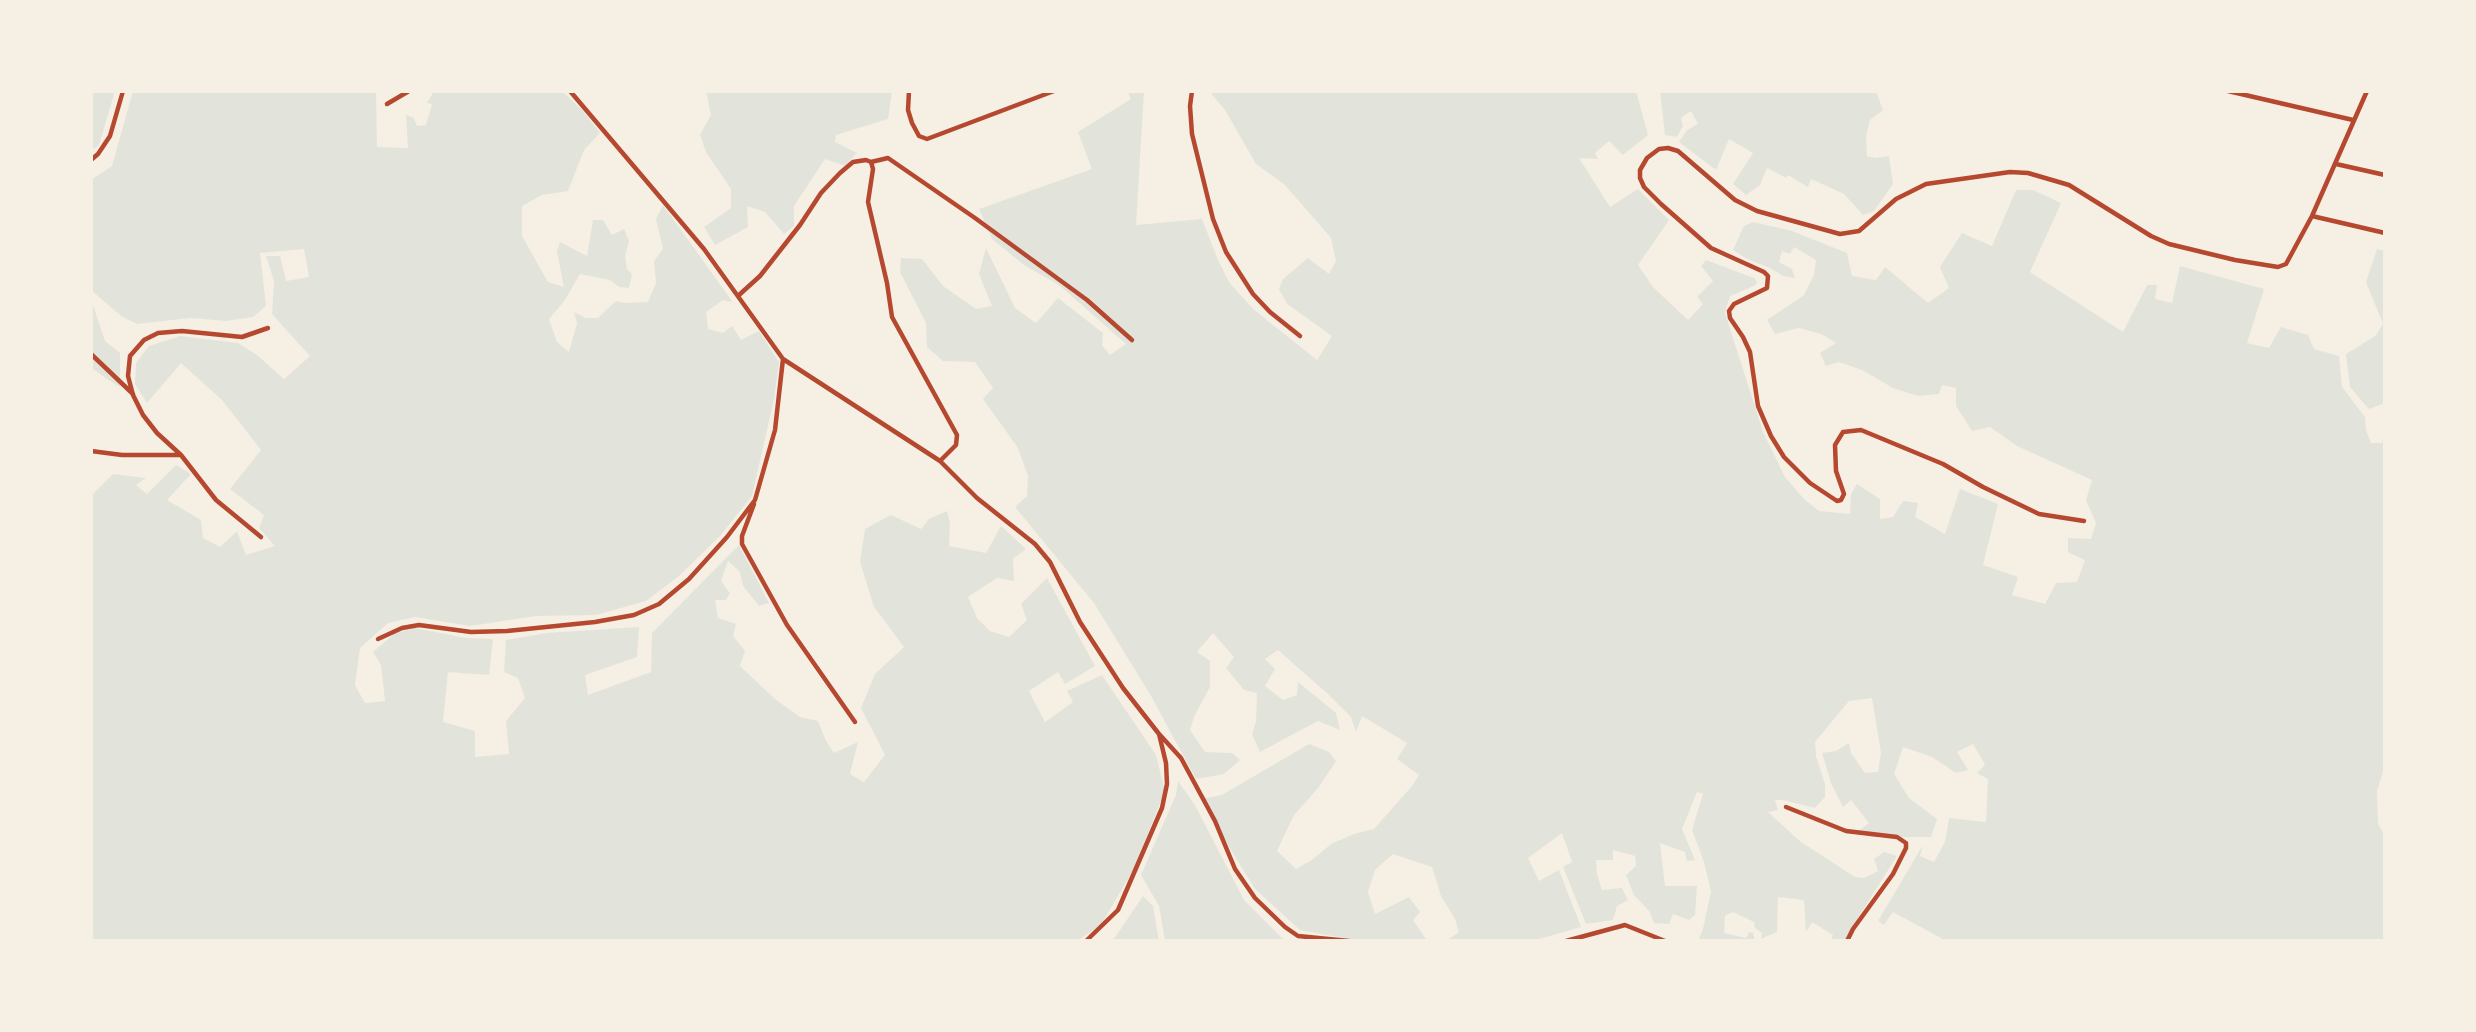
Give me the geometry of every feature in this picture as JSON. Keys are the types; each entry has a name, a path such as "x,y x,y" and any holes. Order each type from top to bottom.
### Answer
{"street":[{"path":"91,160 110,136 123,91"},
{"path":"387,104 409,91"},
{"path":"570,91 704,249 783,359 940,461 977,498 1035,544 1050,562 1080,622 1123,688 1181,758 1212,813 1235,869 1255,898 1284,927 1298,936 1349,941"},
{"path":"909,91 908,110 912,123 919,136 927,139 1054,91"},
{"path":"1192,91 1192,134 1213,219 1227,252 1253,294 1300,336"},
{"path":"2228,91 2353,120"},
{"path":"2084,521 2039,514 1943,464 1861,430 1843,432 1835,444 1836,471 1844,494 1841,500 1838,501 1810,483 1784,457 1771,436 1758,407 1750,352 1730,318 1734,304 1767,288 1768,276 1711,248 1661,204 1644,187 1640,178 1640,170 1647,158 1659,149 1678,151 1735,200 1756,211 1840,234 1859,231 1896,199 1926,184 2010,172 2028,173 2069,185 2151,236 2169,244 2278,267 2286,264 2312,216 2367,91"},
{"path":"738,295 760,276 821,193 840,173 853,162 888,158 1087,300 1132,340"},
{"path":"871,162 873,169 868,202 892,317 957,435 956,445 940,461"},
{"path":"2336,164 2385,175"},
{"path":"2312,216 2385,233"},
{"path":"261,537 216,500 181,455 157,433 143,415 133,395 128,376 130,356 144,340 158,333 182,331 242,337 268,328"},
{"path":"91,354 133,395"},
{"path":"783,359 775,429 742,536 742,544 787,625 855,722"},
{"path":"91,451 122,455 181,455"},
{"path":"378,639 402,628 419,625 471,632 507,631 634,615 659,604 689,579 727,537 755,500"},
{"path":"1086,941 1118,910 1162,808 1167,784 1166,763 1159,734"},
{"path":"1786,807 1846,831 1897,837 1906,843 1893,874 1847,941"},
{"path":"1566,941 1625,925 1665,941"}],"shaded area":[{"path":"91,91 115,91 99,145 91,151"},
{"path":"133,91 376,91 377,147 408,148 406,115 414,118 417,126 426,125 432,104 427,103 434,91 562,91 583,111 600,133 584,150 568,191 542,195 522,206 522,236 548,282 564,287 557,252 560,242 587,256 593,220 603,220 612,235 624,229 629,241 625,256 627,269 632,274 629,288 619,287 610,280 580,274 565,300 549,319 557,342 569,352 577,323 574,312 586,318 598,318 616,301 648,302 656,283 654,261 663,249 656,219 663,205 732,301 723,300 706,312 708,329 723,333 732,326 741,340 759,331 779,362 774,399 752,496 720,536 679,576 646,601 596,615 536,616 470,626 415,617 388,623 360,648 355,685 365,703 385,701 381,665 373,652 395,633 415,628 466,638 493,639 489,675 448,672 443,722 475,731 475,757 509,754 506,721 525,698 518,678 504,672 506,640 547,633 639,627 637,657 585,675 588,695 651,672 652,633 739,545 769,603 759,606 743,586 740,572 728,561 721,581 730,593 726,600 715,600 718,618 736,624 733,636 745,651 740,666 775,699 800,717 818,721 834,753 858,742 850,774 864,782 885,755 861,708 875,674 904,647 874,607 860,562 865,529 891,515 921,529 929,519 947,511 950,522 949,546 986,553 1001,526 1026,549 1013,559 1014,581 997,578 968,597 977,618 990,631 1009,637 1027,620 1021,604 1047,578 1095,666 1065,684 1058,672 1029,691 1045,722 1073,702 1067,691 1102,675 1156,755 1165,791 1134,868 1101,925 1077,941 91,941 91,496 113,474 146,478 136,485 147,494 176,465 191,474 167,500 201,520 203,538 220,547 237,531 246,555 275,546 259,528 264,515 230,489 261,450 222,400 181,363 147,403 135,384 136,363 149,346 180,336 238,343 257,355 284,379 310,356 272,314 274,281 266,256 280,256 286,281 309,277 304,249 260,253 266,306 253,317 226,321 190,318 137,324 121,316 91,290 91,180 112,166"},
{"path":"706,91 892,91 888,119 836,135 835,142 857,153 845,166 825,159 794,206 794,226 784,234 765,212 747,206 748,227 715,245 704,227 731,208 731,189 706,152 700,135 711,115"},
{"path":"1127,91 1144,91 1136,225 1202,219 1229,282 1253,309 1317,360 1332,336 1287,304 1279,289 1283,279 1308,258 1329,274 1336,261 1331,238 1284,184 1256,164 1225,110 1209,91 1636,91 1648,135 1623,155 1609,141 1595,153 1598,159 1579,158 1610,207 1638,189 1669,220 1638,265 1653,287 1688,320 1703,304 1697,297 1713,281 1701,266 1706,260 1757,281 1756,285 1730,296 1725,313 1763,432 1785,477 1804,499 1819,511 1850,514 1851,494 1857,484 1880,499 1880,519 1893,517 1903,501 1918,503 1915,517 1945,534 1960,489 1998,504 1983,565 2018,577 2012,595 2045,604 2056,583 2077,582 2085,560 2068,552 2068,538 2091,539 2096,523 2086,500 2092,480 2017,446 1990,427 1972,431 1956,406 1956,388 1942,385 1939,394 1918,396 1893,388 1862,370 1839,362 1826,366 1820,353 1836,343 1821,334 1799,328 1775,334 1767,320 1804,295 1814,275 1816,260 1794,247 1790,254 1782,251 1779,262 1792,269 1795,278 1783,276 1747,259 1733,250 1744,226 1753,222 1792,231 1847,253 1852,276 1876,280 1885,267 1928,303 1949,288 1940,267 1962,233 1992,246 2016,190 2033,190 2061,203 2030,272 2123,332 2147,285 2157,285 2155,299 2172,303 2180,266 2264,289 2247,343 2269,348 2281,327 2308,335 2314,349 2339,356 2342,387 2365,417 2371,443 2382,443 2385,433 2385,765 2377,791 2378,824 2385,836 2385,941 1941,941 1941,938 1893,912 1884,925 1878,921 1923,845 1920,856 1934,862 1945,842 1949,818 1986,822 1988,779 1977,773 1985,765 1973,744 1957,752 1968,770 1956,773 1932,757 1903,747 1894,774 1909,798 1937,819 1931,837 1870,837 1860,830 1869,823 1851,800 1843,807 1831,783 1822,753 1836,751 1849,743 1851,753 1865,773 1878,772 1881,753 1872,698 1849,701 1815,742 1816,756 1825,784 1825,797 1815,808 1775,800 1778,810 1768,812 1801,842 1855,877 1864,878 1878,871 1874,859 1884,852 1897,856 1854,924 1847,941 1831,941 1833,935 1812,922 1806,932 1804,900 1778,897 1777,932 1761,939 1762,933 1755,928 1754,922 1733,912 1725,916 1724,933 1746,938 1749,932 1753,933 1755,941 1698,941 1711,891 1692,830 1703,794 1697,792 1682,829 1695,860 1687,861 1685,852 1660,843 1665,886 1697,886 1695,915 1689,920 1673,914 1669,924 1654,923 1650,912 1634,895 1626,875 1636,866 1635,856 1613,850 1613,860 1596,860 1597,874 1602,890 1622,888 1628,900 1617,906 1613,920 1586,924 1563,867 1572,862 1562,833 1528,858 1539,881 1559,870 1581,927 1532,941 1446,941 1459,932 1455,919 1441,896 1432,867 1393,854 1375,870 1368,892 1375,914 1409,897 1420,912 1413,920 1426,939 1358,941 1300,930 1255,889 1202,799 1222,795 1309,744 1329,752 1336,761 1319,787 1294,815 1277,851 1296,869 1331,844 1374,829 1412,786 1419,775 1397,759 1407,743 1362,716 1356,732 1351,717 1278,650 1265,659 1275,669 1265,686 1283,700 1297,695 1298,682 1336,713 1340,730 1318,721 1260,752 1252,734 1256,721 1257,693 1244,690 1226,668 1234,657 1213,633 1197,652 1210,661 1210,687 1190,730 1205,752 1232,753 1240,760 1224,774 1196,779 1151,696 1094,603 1015,507 1027,496 1028,476 1018,448 983,399 993,388 975,362 943,361 927,347 926,323 900,272 901,258 922,259 943,286 976,309 992,306 979,274 986,248 1015,308 1036,323 1058,298 1103,333 1102,345 1110,355 1126,344 1059,285 1024,265 992,239 979,209 1092,169 1078,132 1131,99"},
{"path":"1660,91 1876,91 1883,110 1870,120 1866,136 1867,156 1889,156 1893,184 1874,211 1863,215 1844,194 1811,179 1808,187 1788,175 1786,178 1767,168 1760,185 1746,195 1733,184 1753,153 1729,139 1716,170 1679,142 1687,130 1698,124 1691,111 1681,118 1683,126 1677,137 1665,135"},
{"path":"2377,249 2385,251 2385,403 2369,409 2350,387 2346,354 2375,336 2383,324 2366,282"},
{"path":"93,305 105,341 120,353 120,387 93,369 91,364"},
{"path":"1178,781 1195,805 1244,900 1285,941 1165,941 1159,906 1141,875 1176,795"},
{"path":"1143,896 1153,906 1159,941 1110,941 1116,936"}]}
